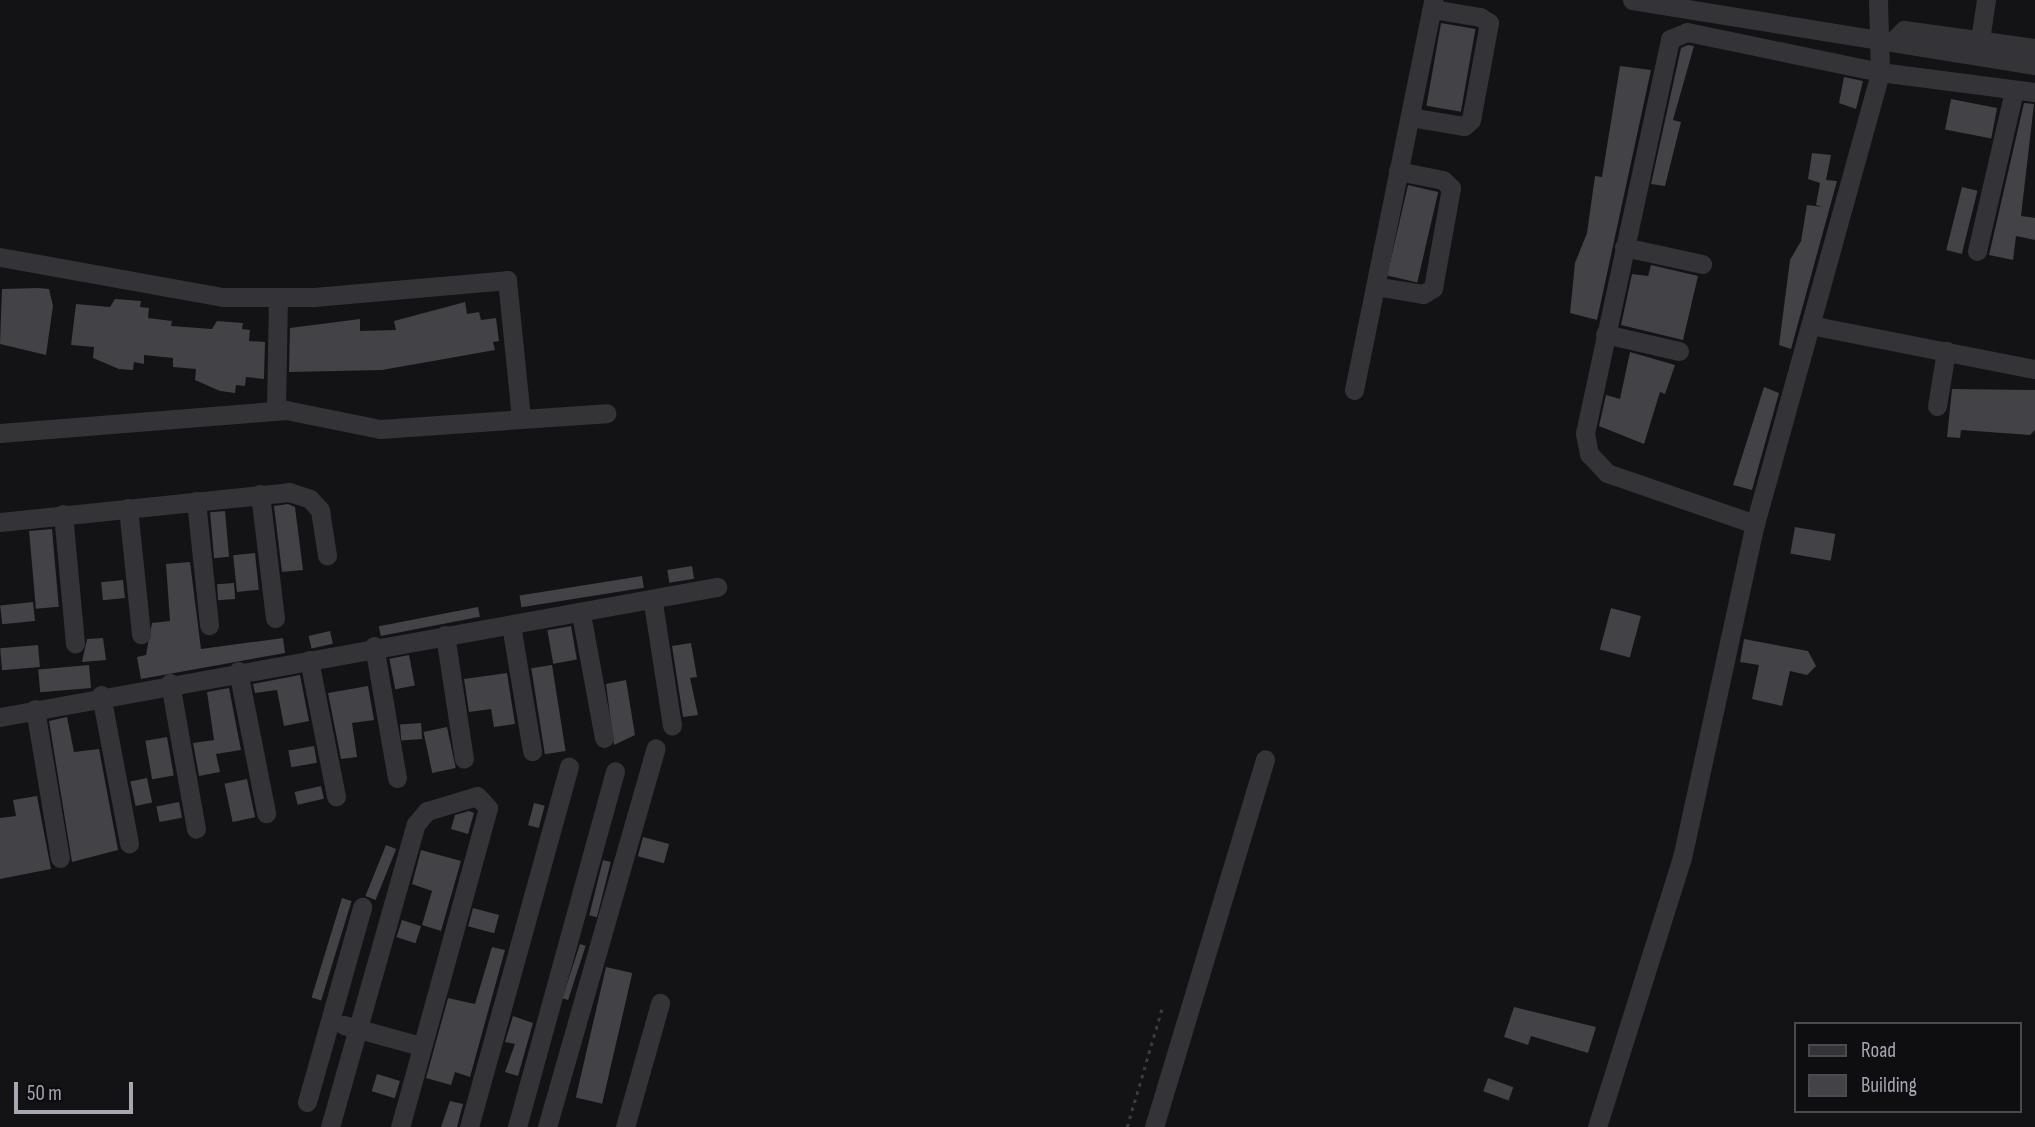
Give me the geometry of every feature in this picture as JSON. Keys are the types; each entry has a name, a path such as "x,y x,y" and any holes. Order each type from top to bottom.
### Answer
{"street":[{"path":"1632,0 1716,7 1889,38 1903,46 2035,65"},
{"path":"1597,1127 1682,858 1755,524 1889,38 1878,0"},
{"path":"1980,40 1986,0"},
{"path":"1354,390 1433,4 1480,16 1489,23 1471,120 1464,126 1410,117"},
{"path":"1889,38 1904,30 2035,48"},
{"path":"1755,524 1607,472 1589,454 1585,433 1670,39 1687,32 1880,72 2035,92"},
{"path":"1977,251 2014,91"},
{"path":"1375,286 1423,294 1433,288 1451,188 1443,180 1398,171"},
{"path":"1623,247 1702,264"},
{"path":"0,257 222,297 278,297 507,280 521,417"},
{"path":"276,411 278,297"},
{"path":"1810,324 2035,369"},
{"path":"1605,334 1679,351"},
{"path":"1937,406 1946,351"},
{"path":"0,433 276,411 380,429 606,413"},
{"path":"0,522 289,492 310,499 320,510 327,555"},
{"path":"260,494 275,618"},
{"path":"196,501 209,625"},
{"path":"128,508 141,634"},
{"path":"63,514 75,643"},
{"path":"0,717 101,695 309,660 374,646 653,603 717,587"},
{"path":"653,603 672,726"},
{"path":"581,614 604,738"},
{"path":"511,625 532,751"},
{"path":"445,635 464,760"},
{"path":"374,646 397,778"},
{"path":"309,660 336,796"},
{"path":"238,671 266,813"},
{"path":"170,683 196,829"},
{"path":"101,695 129,842"},
{"path":"35,709 60,858"},
{"path":"547,1127 656,748"},
{"path":"1154,1127 1265,759"},
{"path":"469,1127 569,767"},
{"path":"517,1127 615,771"},
{"path":"330,1127 416,824 427,811 477,796 488,808 401,1127"},
{"path":"307,1102 362,906"},
{"path":"625,1127 660,1003"},
{"path":"330,1021 421,1046"}],"path":[{"path":"1127,1127 1163,1005"}],"building":[{"path":"1441,23 1475,29 1461,112 1426,106"},
{"path":"1694,46 1673,120 1681,122 1665,186 1651,184 1681,48"},
{"path":"1620,66 1651,70 1597,320 1570,313 1575,263 1587,233 1595,176 1602,177"},
{"path":"1844,77 1863,81 1856,109 1839,103"},
{"path":"1951,99 1997,108 1991,138 1945,129"},
{"path":"2024,103 2034,104 2021,216 2035,218 2035,240 2016,236 2013,260 1989,255"},
{"path":"1812,153 1831,155 1826,180 1837,181 1791,349 1779,345 1790,260 1801,241 1807,205 1823,207 1816,205 1820,183 1808,179"},
{"path":"1408,185 1438,192 1417,283 1387,276"},
{"path":"1962,187 1978,191 1962,254 1946,250"},
{"path":"1651,265 1698,276 1683,340 1621,325 1632,274 1648,276"},
{"path":"2,289 49,289 53,306 46,355 0,344"},
{"path":"115,299 141,301 140,307 149,308 148,318 172,321 171,326 212,329 217,321 243,323 242,329 250,330 249,341 265,342 264,379 246,377 245,386 236,385 235,393 220,391 195,380 196,369 173,367 173,358 144,355 144,364 134,362 133,370 119,369 93,358 94,347 71,345 76,304 110,307"},
{"path":"465,302 467,314 479,312 481,320 496,318 499,341 493,342 495,350 382,370 289,372 290,328 360,319 360,331 396,330 394,321"},
{"path":"1630,352 1675,365 1665,394 1660,392 1644,444 1599,426 1606,395 1620,399"},
{"path":"1764,387 1779,393 1752,490 1733,485"},
{"path":"1952,389 2035,390 2035,430 2030,435 1961,430 1960,438 1947,437"},
{"path":"288,504 295,507 303,570 282,572 274,506"},
{"path":"225,511 229,557 214,558 210,512"},
{"path":"1795,527 1835,534 1831,561 1790,554"},
{"path":"52,529 59,607 36,609 29,531"},
{"path":"255,553 259,590 237,592 233,555"},
{"path":"190,562 201,649 283,638 285,653 141,679 137,657 146,655 152,623 170,621 166,564"},
{"path":"692,566 694,579 669,583 667,570"},
{"path":"642,576 644,588 521,607 520,595"},
{"path":"123,580 125,598 103,600 101,582"},
{"path":"234,583 235,599 218,600 217,584"},
{"path":"33,602 35,621 2,624 0,605"},
{"path":"478,607 480,617 381,636 379,626"},
{"path":"1611,608 1641,616 1630,658 1600,650"},
{"path":"571,626 577,659 553,664 547,630"},
{"path":"330,631 333,644 311,649 309,636"},
{"path":"103,638 106,660 82,662 87,639"},
{"path":"1744,639 1808,651 1816,666 1807,675 1790,671 1782,706 1752,699 1759,665 1740,662"},
{"path":"691,643 697,677 690,678 698,715 683,717 672,646"},
{"path":"38,645 40,667 2,670 0,648"},
{"path":"409,655 415,685 395,689 389,659"},
{"path":"89,665 91,688 40,692 38,669"},
{"path":"552,665 566,751 545,754 531,668"},
{"path":"507,673 515,724 494,727 491,709 469,712 464,679"},
{"path":"300,675 309,721 284,726 277,690 255,693 253,684"},
{"path":"626,680 635,735 614,745 606,684"},
{"path":"368,686 374,720 352,723 357,757 341,759 328,693"},
{"path":"229,688 241,750 216,754 220,772 199,776 193,743 214,740 207,692"},
{"path":"67,717 74,752 99,749 118,850 72,862 49,721"},
{"path":"421,723 422,739 401,740 400,724"},
{"path":"447,727 456,768 432,773 424,732"},
{"path":"167,737 174,775 152,779 145,741"},
{"path":"314,746 317,763 291,767 288,751"},
{"path":"147,778 152,802 136,806 130,782"},
{"path":"247,779 255,817 233,822 225,784"},
{"path":"321,786 324,799 298,805 295,792"},
{"path":"37,796 51,869 0,879 0,818 16,816 13,800"},
{"path":"179,802 182,818 159,822 156,806"},
{"path":"534,803 545,806 539,828 528,825"},
{"path":"469,811 474,813 468,834 451,829 455,815"},
{"path":"643,837 669,844 664,863 638,856"},
{"path":"386,845 396,849 376,900 365,896"},
{"path":"421,850 461,861 441,931 422,925 432,891 412,884"},
{"path":"603,860 611,862 597,917 589,915"},
{"path":"342,898 352,901 321,1000 312,997"},
{"path":"473,908 499,915 494,933 468,926"},
{"path":"402,920 421,926 415,943 396,937"},
{"path":"580,944 586,946 568,1000 562,998"},
{"path":"492,947 505,950 470,1077 455,1072 451,1085 426,1078 448,998 475,1004"},
{"path":"606,967 632,973 602,1104 576,1098"},
{"path":"1514,1007 1596,1027 1588,1053 1531,1036 1528,1045 1504,1037"},
{"path":"513,1016 533,1023 518,1076 505,1072 515,1044 505,1042"},
{"path":"377,1074 400,1081 395,1098 372,1091"},
{"path":"1488,1078 1513,1087 1509,1100 1483,1091"},
{"path":"450,1101 463,1104 457,1127 441,1127"}]}
